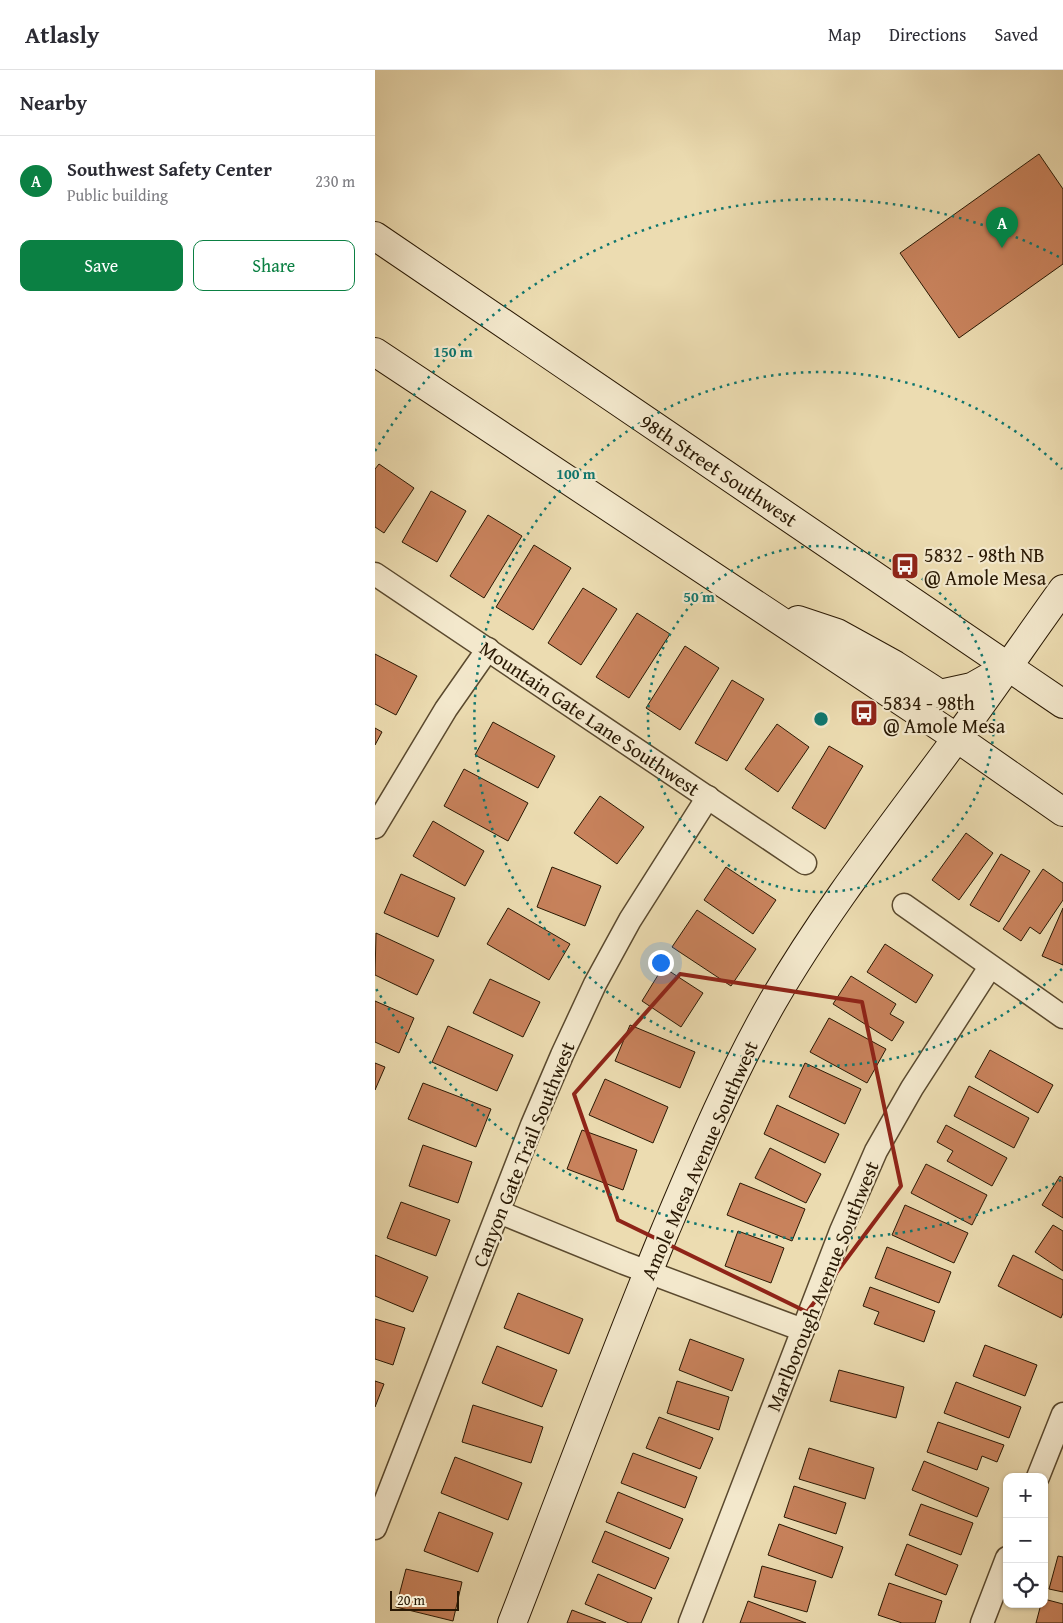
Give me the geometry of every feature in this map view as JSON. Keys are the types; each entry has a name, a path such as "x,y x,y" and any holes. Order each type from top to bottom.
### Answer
{"main road":[{"name":"98th Street Southwest","path":"375,236 1063,704"},
{"path":"375,352 957,738 1063,812"},
{"name":"Amole Mesa Avenue Southwest","path":"512,1623 648,1272 727,1089 773,1002 833,906 876,844 957,738 1063,589"},
{"path":"762,608 837,633 895,665 940,694 972,688 1008,666"}],"street":[{"name":"Mountain Gate Lane Southwest","path":"375,574 805,863"},
{"path":"375,827 446,709 488,650"},
{"name":"Canyon Gate Trail Southwest","path":"375,1528 532,1125 595,984 630,920 708,797"},
{"path":"904,905 1063,1017"},
{"name":"Marlborough Avenue Southwest","path":"690,1623 841,1231 876,1152 912,1088 990,967"},
{"path":"499,1212 648,1272 803,1330"},
{"path":"1040,1473 1063,1414"},
{"path":"982,1623 1005,1563"}],"highlighted area":[{"path":"680,974 862,1002 901,1186 807,1312 618,1220 574,1094"}],"building":[{"path":"1039,154 1063,189 1063,264 959,338 900,253"},
{"path":"379,464 414,488 384,533 375,527 375,469"},
{"path":"431,491 466,511 437,562 402,542"},
{"path":"488,515 522,536 484,598 450,576"},
{"path":"534,545 571,568 533,630 496,607"},
{"path":"897,557 914,568 911,573 894,561"},
{"path":"583,588 617,609 581,665 548,643"},
{"path":"637,613 670,634 629,698 596,677"},
{"path":"685,646 719,668 680,730 646,708"},
{"path":"375,654 417,676 396,715 375,704"},
{"path":"732,680 764,699 727,761 695,743"},
{"path":"493,722 555,756 538,788 475,755"},
{"path":"777,724 809,747 778,792 745,769"},
{"path":"375,728 382,732 375,745"},
{"path":"829,746 863,766 825,829 792,808"},
{"path":"464,769 528,803 508,841 444,806"},
{"path":"600,796 644,827 617,864 574,833"},
{"path":"433,821 484,851 465,886 413,856"},
{"path":"966,833 993,853 959,900 932,880"},
{"path":"1001,854 1030,871 999,922 970,905"},
{"path":"552,867 601,886 585,926 537,907"},
{"path":"726,867 776,900 753,934 704,900"},
{"path":"1043,869 1063,883 1063,900 1040,934 1030,927 1021,941 1003,929"},
{"path":"401,874 455,898 438,937 384,913"},
{"path":"508,908 570,944 549,980 487,944"},
{"path":"1063,908 1063,965 1042,956"},
{"path":"697,910 756,949 731,986 672,947"},
{"path":"376,933 434,960 417,995 375,975"},
{"path":"885,944 933,975 916,1003 867,972"},
{"path":"663,967 703,993 681,1027 642,1001"},
{"path":"851,976 896,1004 890,1014 904,1022 892,1041 833,1004"},
{"path":"490,979 540,1002 523,1037 473,1013"},
{"path":"375,1001 414,1018 399,1053 375,1042"},
{"path":"829,1018 886,1049 867,1083 810,1052"},
{"path":"630,1025 695,1052 680,1088 615,1061"},
{"path":"448,1026 513,1055 497,1091 432,1062"},
{"path":"990,1050 1053,1085 1038,1113 975,1077"},
{"path":"375,1063 385,1067 375,1090"},
{"path":"805,1063 861,1089 845,1124 789,1097"},
{"path":"605,1079 668,1107 653,1143 589,1115"},
{"path":"423,1083 491,1109 476,1147 408,1119"},
{"path":"969,1086 1029,1118 1014,1148 954,1116"},
{"path":"777,1105 839,1134 825,1163 764,1134"},
{"path":"946,1125 1007,1158 992,1186 947,1161 953,1151 937,1142"},
{"path":"582,1130 637,1150 623,1190 567,1169"},
{"path":"423,1145 472,1162 458,1203 409,1186"},
{"path":"770,1148 821,1174 806,1203 755,1178"},
{"path":"926,1164 987,1195 972,1225 911,1193"},
{"path":"1060,1176 1063,1178 1063,1218 1042,1205"},
{"path":"740,1183 805,1209 792,1241 727,1215"},
{"path":"401,1202 450,1220 436,1256 387,1238"},
{"path":"905,1205 968,1233 954,1263 892,1235"},
{"path":"1053,1225 1063,1231 1063,1271 1035,1252"},
{"path":"738,1231 784,1248 771,1283 725,1266"},
{"path":"887,1247 951,1272 939,1303 875,1278"},
{"path":"375,1255 428,1277 413,1312 375,1296"},
{"path":"1013,1255 1063,1280 1063,1313 1061,1318 998,1286"},
{"path":"870,1287 935,1311 924,1342 874,1324 879,1312 863,1306"},
{"path":"518,1293 583,1319 569,1354 504,1328"},
{"path":"375,1319 405,1328 393,1365 375,1359"},
{"path":"690,1339 744,1359 732,1391 679,1370"},
{"path":"985,1345 1037,1365 1025,1396 973,1376"},
{"path":"497,1346 557,1370 542,1407 482,1383"},
{"path":"839,1370 904,1387 896,1418 830,1401"},
{"path":"375,1381 384,1384 375,1407"},
{"path":"677,1381 729,1397 719,1430 667,1413"},
{"path":"956,1382 1021,1407 1009,1438 944,1413"},
{"path":"473,1405 543,1427 531,1463 462,1442"},
{"path":"659,1417 713,1438 700,1469 646,1448"},
{"path":"938,1422 1004,1445 997,1462 982,1456 977,1470 927,1452"},
{"path":"809,1448 874,1468 865,1499 799,1479"},
{"path":"633,1453 697,1477 685,1508 621,1483"},
{"path":"455,1457 522,1483 508,1520 441,1493"},
{"path":"924,1461 989,1488 977,1517 912,1490"},
{"path":"794,1486 846,1503 836,1534 784,1517"},
{"path":"618,1492 683,1519 670,1549 606,1522"},
{"path":"921,1504 973,1523 961,1555 909,1535"},
{"path":"439,1512 493,1533 478,1572 424,1551"},
{"path":"779,1524 843,1547 832,1578 768,1555"},
{"path":"605,1531 669,1558 655,1589 592,1562"},
{"path":"907,1544 958,1565 946,1595 895,1575"},
{"path":"1058,1556 1063,1557 1063,1592 1049,1589"},
{"path":"762,1566 816,1581 807,1612 754,1597"},
{"path":"406,1569 462,1582 453,1621 396,1607"},
{"path":"598,1574 652,1598 641,1623 629,1623 585,1604"},
{"path":"889,1583 942,1601 935,1623 902,1623 878,1615"},
{"path":"1048,1600 1063,1604 1063,1623 1036,1623 1040,1608 1048,1608"},
{"path":"748,1601 806,1623 740,1623"},
{"path":"572,1610 606,1623 567,1623"}],"place":[{"name":"Southwest Safety Center","path":"1002,248"},
{"name":"5832 - 98th NB @ Amole Mesa","path":"905,566"},
{"name":"5834 - 98th @ Amole Mesa","path":"864,713"}]}
